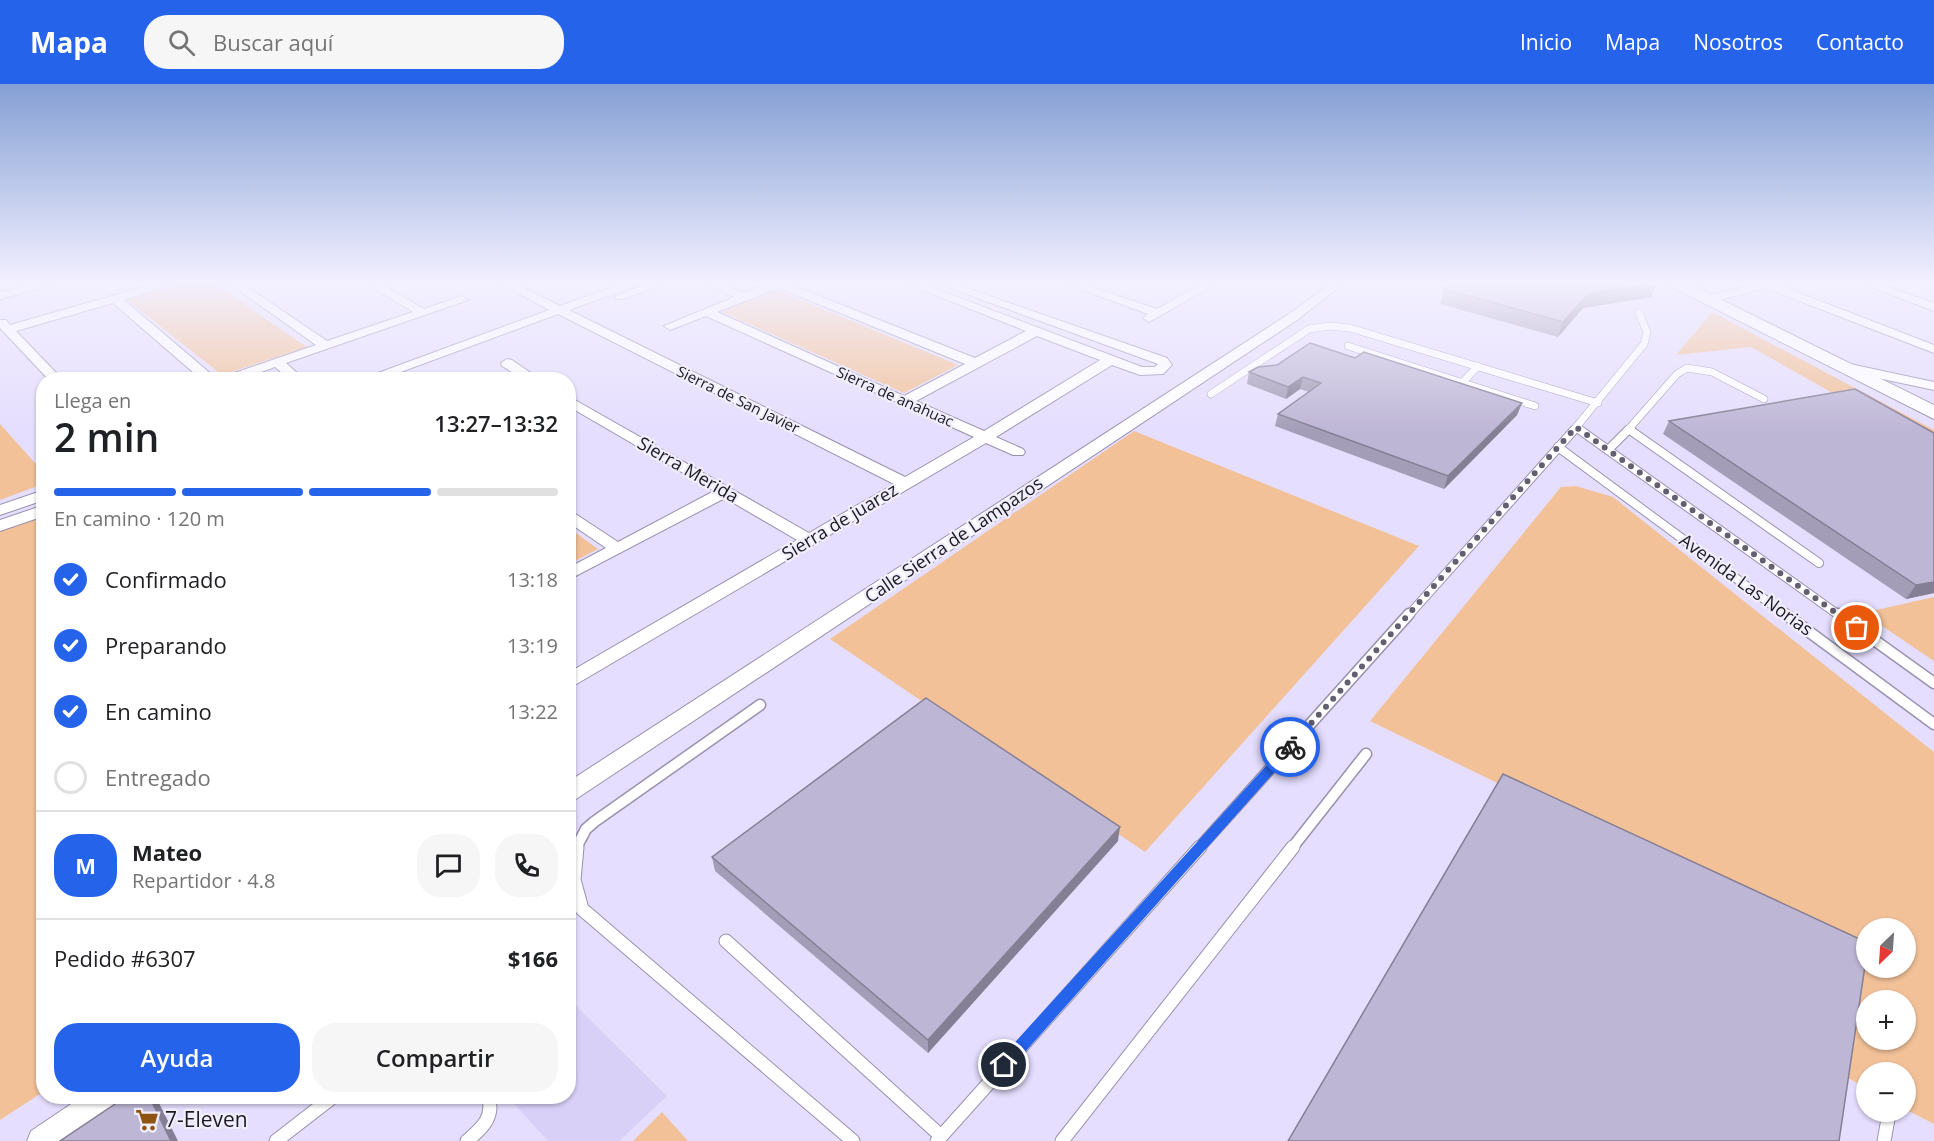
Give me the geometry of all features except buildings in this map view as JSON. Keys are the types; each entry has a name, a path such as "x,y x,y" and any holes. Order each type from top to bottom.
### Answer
{"street":[{"path":"12,333 49,372"},
{"path":"156,333 202,372"},
{"path":"308,333 326,346"},
{"path":"247,372 363,333"},
{"path":"389,372 504,333"},
{"path":"416,372 513,333"},
{"name":"Sierra de San Javier","path":"605,333 905,483"},
{"name":"Sierra de anahuac","path":"754,333 1018,453"},
{"path":"901,333 975,363"},
{"path":"905,401 1032,333"},
{"path":"1042,333 1110,360 1149,372 1158,371 1165,365 1162,361 1084,333"},
{"name":"Calle Sierra de Lampazos","path":"576,788 1268,333"},
{"path":"1779,333 1934,412"},
{"path":"1894,333 1934,349"},
{"name":"Sierra de juarez","path":"576,677 985,437 1110,360"},
{"path":"277,362 289,372"},
{"path":"507,363 522,372"},
{"path":"1850,368 1934,386"},
{"name":"Sierra Merida","path":"576,404 809,540"},
{"path":"576,571 724,492"},
{"path":"0,510 36,498"},
{"path":"0,526 36,513"},
{"path":"576,520 618,549"},
{"path":"41,1141 96,1104"}],"lane":[{"path":"1211,394 1303,333"},
{"path":"1368,333 1598,403"},
{"path":"726,941 939,1138 1598,403 1644,344 1647,333"},
{"path":"1348,346 1535,406"},
{"path":"1463,382 1478,366"},
{"path":"1608,450 1677,374 1687,368 1712,372 1764,399"},
{"name":"Avenida Las Norias","path":"1576,427 1934,683"},
{"path":"1629,429 1819,563"},
{"name":"Avenida Las Norias","path":"1558,447 1934,724"},
{"path":"576,850 586,829 608,811 760,705"},
{"path":"1062,1141 1366,754"},
{"path":"576,894 582,909 853,1141"},
{"path":"276,1141 324,1104"},
{"path":"467,1141 488,1121 491,1113 489,1104"},
{"path":"1884,1141 1887,1122"}],"shaded area":[{"path":"169,333 287,333 307,347 231,372 218,372"},
{"path":"770,333 882,333 958,365 904,393"},
{"path":"1694,333 1752,333 1934,430 1934,450 1751,347 1676,355"},
{"path":"0,424 36,464 36,487 0,500"},
{"path":"1134,431 1419,546 1145,852 830,639"},
{"path":"1576,486 1613,497 1934,752 1934,1124 1916,1115 1916,1062 1856,1062 1856,1082 1837,1072 1855,957 1370,721 1561,487"},
{"path":"36,517 36,1097 0,1120 0,531"},
{"path":"576,533 598,549 576,560"},
{"path":"1934,597 1934,661 1863,613"},
{"path":"576,1006 667,1096 619,1141 548,1141 514,1104 576,1104"},
{"path":"662,1112 688,1141 633,1141"}],"way so far":[{"path":"1290,747 1576,427 1857,628"}],"place":[{"name":"7-Eleven","path":"147,1120"}],"route":[{"path":"1004,1065 1290,747"}]}
